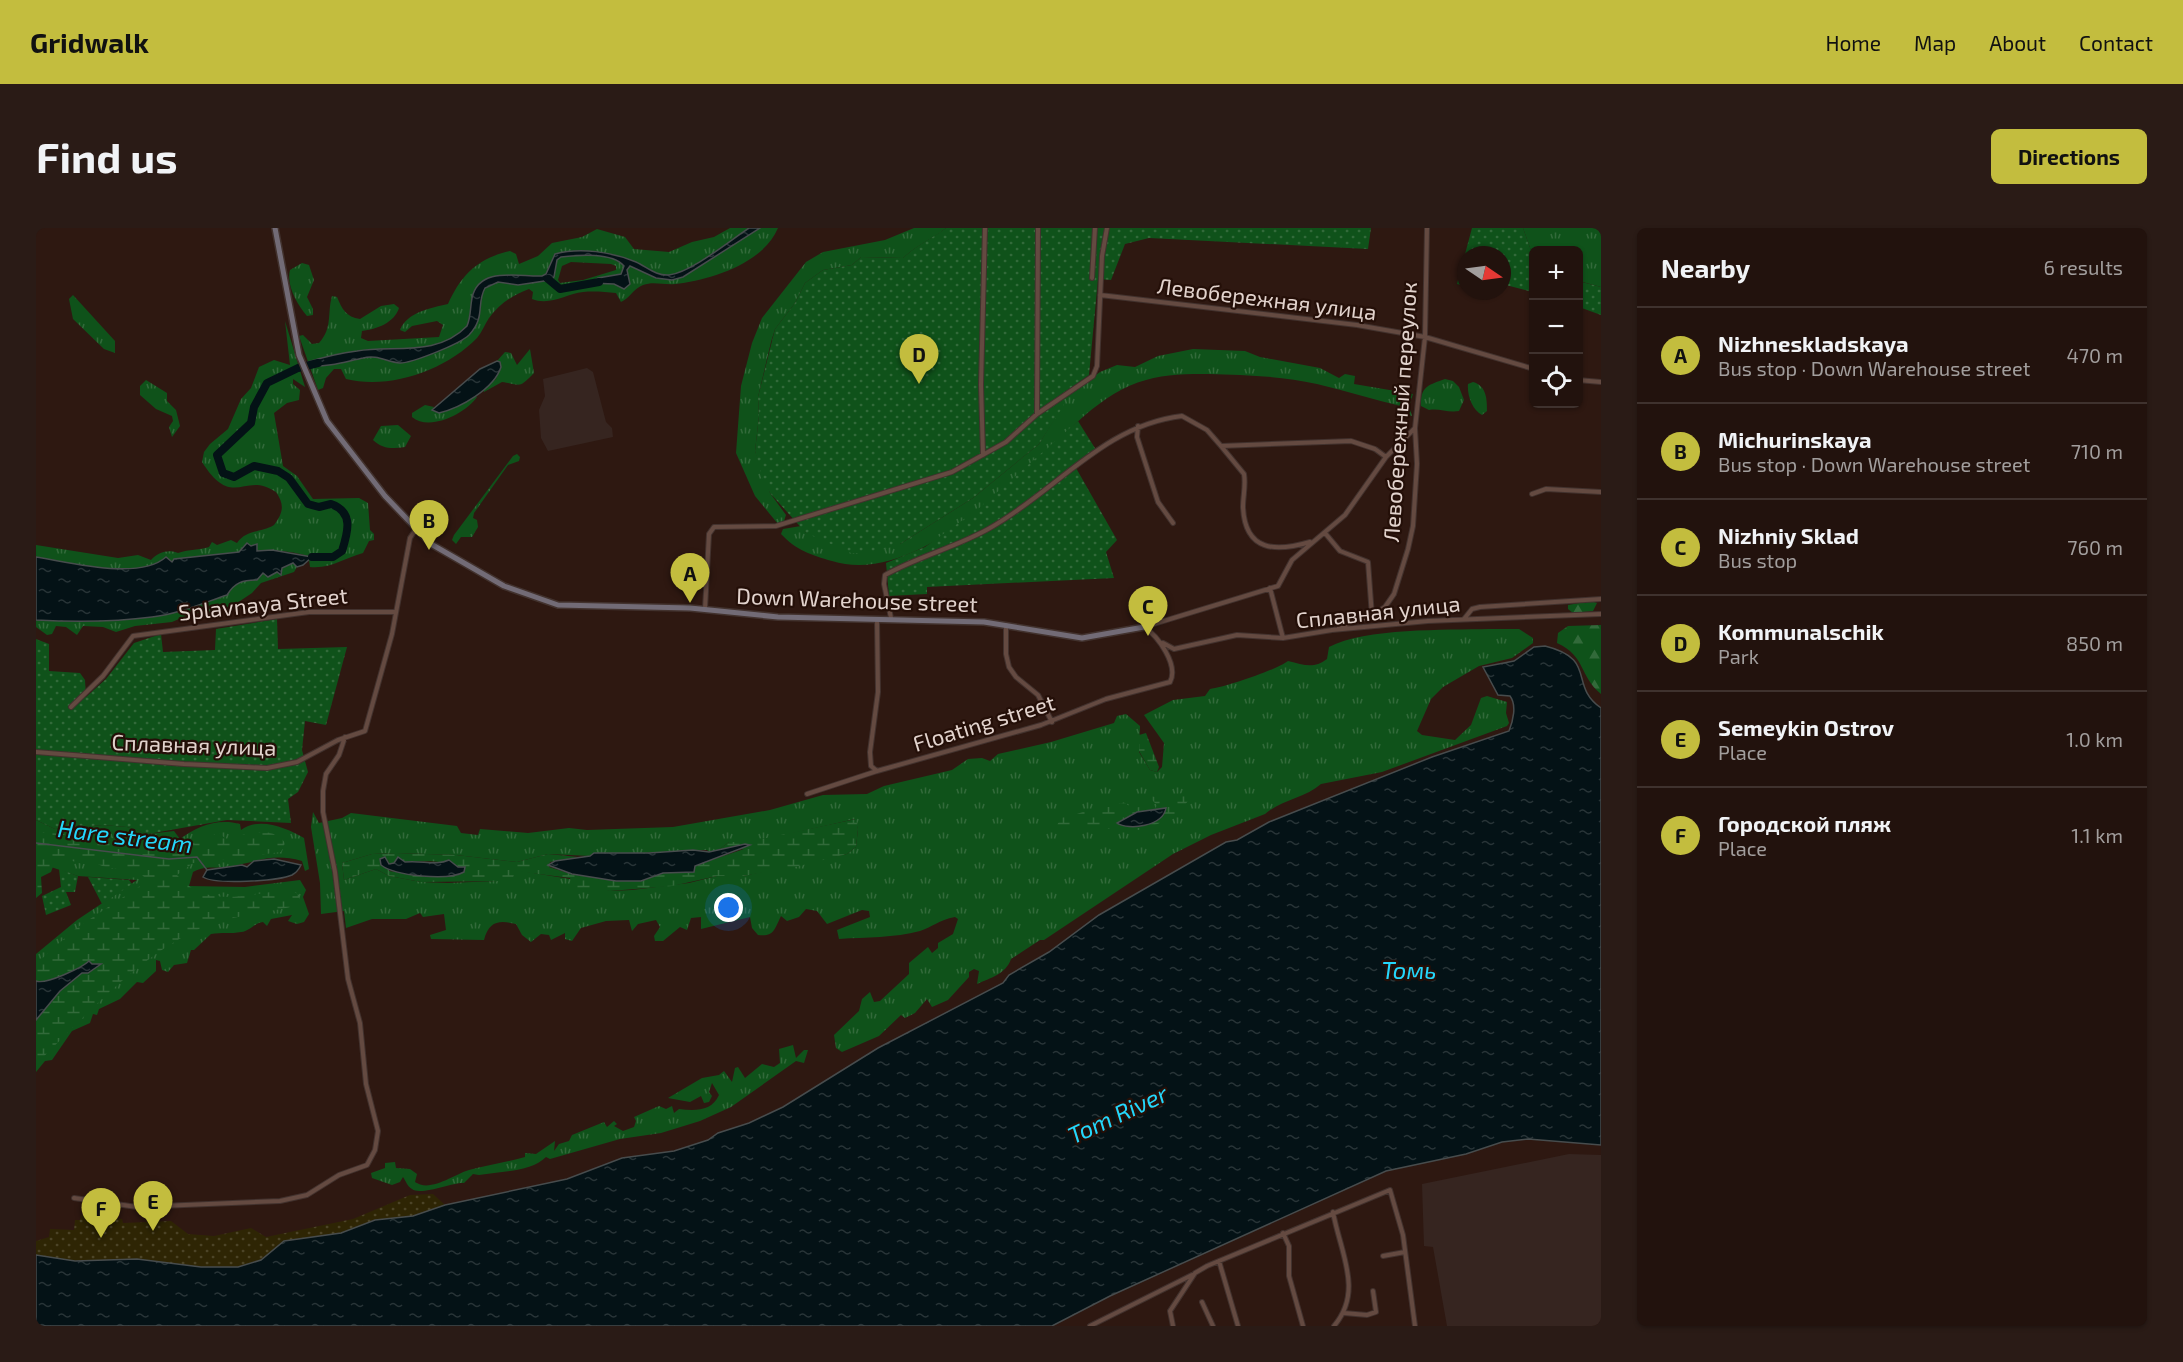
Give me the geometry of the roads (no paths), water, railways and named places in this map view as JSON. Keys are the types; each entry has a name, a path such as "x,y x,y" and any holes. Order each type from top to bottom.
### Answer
{"street":[{"name":"Down Warehouse street","path":"275,228 299,356 327,421 353,457 416,529 431,544 478,573 547,603 705,609 778,617 891,618 1006,624 1082,638 1144,627"},
{"path":"982,455 981,385 985,228"},
{"path":"1037,414 1038,228"},
{"path":"1092,278 1095,228"},
{"path":"705,609 709,534 714,527 768,527 786,524 952,472 992,452 1037,414 1093,376 1096,370 1102,256 1107,228"},
{"name":"Левобережный переулок","path":"1332,630 1371,616 1385,606 1394,594 1408,549 1413,526 1417,464 1415,428 1425,337 1427,228"},
{"name":"Левобережная улица","path":"1100,295 1357,325 1425,337 1529,368"},
{"path":"1583,380 1601,382"},
{"path":"891,618 884,584 885,575 991,528 1110,440 1138,425 1182,416 1207,429 1244,474 1245,518 1247,528 1256,540 1272,549 1285,549 1314,541"},
{"path":"1138,425 1137,437 1158,502 1173,523"},
{"path":"1144,627 1270,588 1281,582 1292,560 1325,533 1360,498 1386,457 1415,428"},
{"path":"1221,446 1351,441 1375,449 1386,457"},
{"path":"1532,494 1546,489 1601,492"},
{"path":"396,612 410,538 416,529"},
{"path":"1325,533 1340,550 1368,562 1371,616"},
{"path":"1270,588 1283,638"},
{"path":"1464,619 1472,609 1480,607 1601,600"},
{"name":"Splavnaya Street","path":"71,707 103,676 133,636 309,612 396,612"},
{"name":"Сплавная улица","path":"36,752 267,768 297,762 345,737 365,731 396,612"},
{"name":"Сплавная улица","path":"1162,642 1174,649 1237,635 1283,638 1332,630 1464,619 1601,614"},
{"path":"877,771 871,766 870,752 878,692 878,618"},
{"path":"1006,624 1005,654 1009,667 1016,677 1038,695 1052,722"},
{"path":"1144,627 1162,642"},
{"name":"Floating street","path":"807,794 877,771 1052,722 1106,699 1170,682 1173,674 1162,642"},
{"path":"74,1198 137,1207 280,1201 313,1192 339,1175 367,1165 378,1140 378,1131 366,1084 360,1023 348,979 335,872 323,812 326,774 339,755 345,737"},
{"path":"1090,1326 1219,1261 1390,1190 1405,1252 1415,1326"},
{"path":"1333,1212 1351,1287 1344,1312 1334,1326"},
{"path":"1283,1233 1289,1246 1289,1276 1303,1326"},
{"path":"1383,1256 1405,1252"},
{"path":"1219,1261 1239,1326"},
{"path":"1173,1326 1170,1311 1195,1273"},
{"path":"1344,1312 1367,1316 1376,1312 1373,1291"},
{"path":"1202,1302 1214,1326"}],"water":[{"path":"749,228 760,228 683,277 672,280 656,278 630,266 627,270 630,284 624,289 614,284 590,283 598,278 621,274 624,266 612,258 604,256 561,257 557,260 554,277 551,280 518,285 498,282 485,288 474,328 464,339 446,348 400,363 368,357 330,365 309,366 308,362 345,353 371,349 415,348 442,342 455,336 467,326 472,298 476,288 483,281 501,275 542,276 546,274 555,254 575,251 606,253 636,262 660,274 669,275 699,262"},
{"path":"497,361 500,362 501,367 484,390 466,402 447,410 439,413 432,410 480,369"},
{"path":"247,543 251,546 257,544 257,551 272,550 312,557 303,565 297,567 293,563 282,568 281,575 277,572 268,577 263,573 257,580 243,581 236,585 227,595 171,613 109,621 36,620 36,557 103,568 139,568 154,564 166,557 172,562 174,559 239,552"},
{"name":"Томь","path":"1545,646 1561,651 1571,658 1577,665 1591,699 1601,708 1601,1145 1528,1139 1502,1142 1466,1154 1386,1171 1110,1296 1052,1326 36,1326 36,1255 75,1261 137,1259 201,1267 238,1267 261,1260 284,1241 341,1233 375,1220 413,1216 445,1205 567,1179 622,1158 674,1151 749,1123 783,1107 878,1048 1003,983 1009,975 1049,952 1099,915 1226,842 1237,840 1269,822 1432,757 1509,731 1514,713 1512,700 1510,696 1498,695 1483,667 1514,661 1534,647"},
{"path":"1166,808 1164,814 1152,823 1129,827 1117,823 1137,812"},
{"path":"745,844 750,845 695,866 694,872 663,873 641,881 616,881 572,874 548,865 555,861 590,856 594,853 693,850 709,852"},
{"path":"385,857 389,864 394,863 398,857 405,862 439,863 449,860 458,867 465,867 464,872 456,875 422,876 388,869 381,865 380,859"},
{"path":"274,859 301,865 292,875 274,879 220,881 203,877 207,870 242,865 247,867 254,861"},
{"path":"89,961 92,964 101,964 88,973 82,973 60,991 36,1020 36,981 56,978"}],"waterway":[{"path":"548,279 560,289 599,282"},
{"path":"312,557 333,557 342,551 347,530 346,517 343,512 331,504 319,507 308,504 289,478 278,471 254,466 234,477 223,473 217,455 251,423 254,407 267,383 298,368 318,363"},
{"name":"Hare stream","path":"36,843 169,859 197,857 207,870"}],"place":[{"name":"Kommunalschik","path":"919,384"},
{"name":"Michurinskaya","path":"429,550"},
{"name":"Nizhneskladskaya","path":"690,603"},
{"name":"Nizhniy Sklad","path":"1148,636"},
{"name":"Semeykin Ostrov","path":"153,1231"},
{"name":"Городской пляж","path":"101,1238"}],"water label":[{"name":"Tom River","path":"1118,1115"}]}
